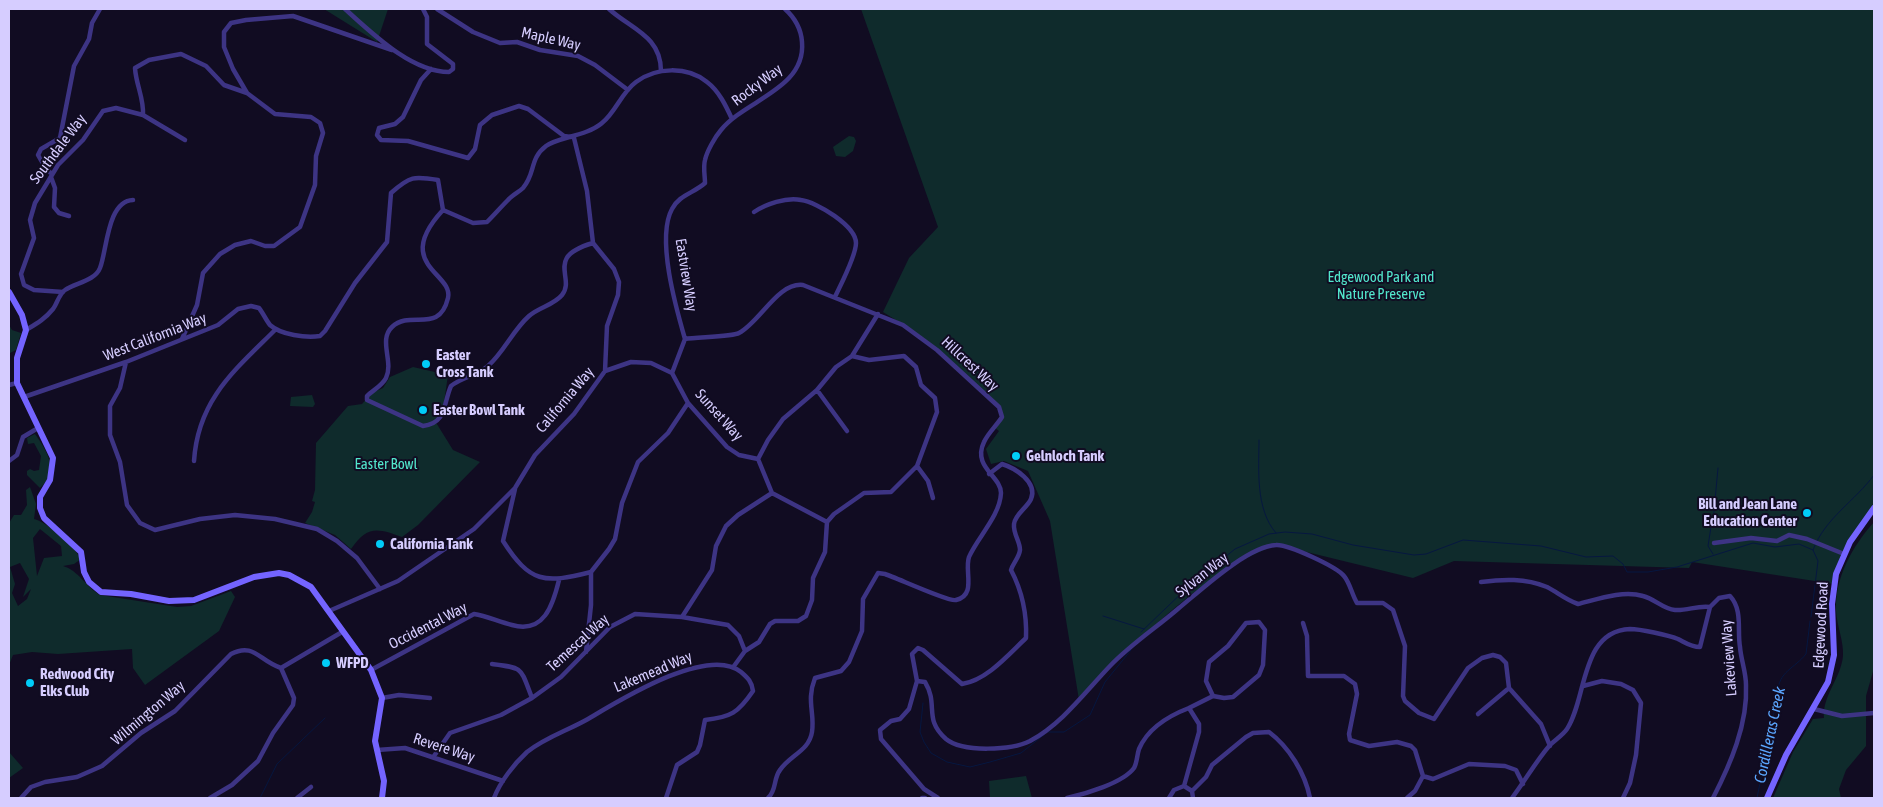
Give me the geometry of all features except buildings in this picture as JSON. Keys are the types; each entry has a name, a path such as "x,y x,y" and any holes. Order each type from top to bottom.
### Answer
{"street":[{"path":"68,216 59,213 54,207 55,188 51,175 38,155 41,149 60,138 74,66 89,39 92,22 100,9"},
{"path":"345,9 392,50"},
{"path":"247,93 233,69 224,47 224,32 231,23 293,16 392,50 431,69 449,72 454,66 427,44 427,17 423,9"},
{"name":"Maple Way","path":"437,9 473,32 500,43 516,42 540,50 578,56 595,65 628,90"},
{"path":"609,9 645,34 653,43 661,61 660,71"},
{"name":"Rocky Way","path":"732,119 760,102 797,70 801,58 802,35 798,23 785,9"},
{"path":"143,115 144,101 136,80 135,68 149,60 181,54 206,66 224,85 247,93 275,114 311,117 320,123 323,133 316,156 315,185 300,227 274,246 265,246 251,241 235,245 220,254 203,273 197,304 182,339"},
{"path":"431,69 421,80 403,117 395,124 379,128 377,135 381,140 408,141 468,158 475,149 480,125 492,115 519,106 528,110 564,136 574,138"},
{"path":"443,210 473,223 487,222 523,188 532,172 535,157 548,144 574,138 600,125 612,114 628,90 636,82 660,71 680,70 695,74 708,82 723,100 732,119"},
{"name":"Southdale Way","path":"63,292 34,290 24,285 21,274 34,238 30,220 35,203 51,175 82,140 103,111 116,108 143,115 185,140"},
{"name":"Eastview Way","path":"685,339 676,306 668,260 666,228 672,209 682,196 698,189 704,183 704,161 720,130 732,119"},
{"path":"194,461 197,431 213,397 234,370 276,329 314,336 325,331 355,283 387,242 391,193 402,182 415,176 438,180 443,210 428,228 422,247 427,264 447,288 448,294 445,306 437,317 431,320 408,320 392,326 386,338 388,368 386,377 366,398 372,403 423,426 431,425 443,416 451,386 457,381 480,373 490,364 527,317 564,294 565,261 578,247 593,243 587,191 574,138"},
{"path":"26,330 42,321 53,309 63,292 100,270 110,224 119,207 129,200 133,200"},
{"path":"754,212 767,204 802,200 820,207 850,228 854,235 855,248 835,297"},
{"name":"California Way","path":"329,611 398,581 474,529 515,488 535,455 574,414 606,372 607,326 618,295 619,282 614,269 593,243"},
{"name":"Hillcrest Way","path":"685,339 738,334 792,286 803,285 903,324 922,337 999,407 1002,417 984,442 982,456 989,474 998,483 1001,492 989,524 968,560 969,587 966,593 961,598 949,600 885,574 878,573 863,598 862,631 850,662 841,671 816,678 812,687 810,710 813,725 809,742 805,749 780,768 772,794 768,798"},
{"path":"9,292 22,315 26,330 16,358 17,383 54,458 50,480 40,498 40,508 44,518 81,552 84,572 89,582 101,592 131,594 169,601 187,601 254,577 279,573 311,586 342,632 371,670 382,698 376,728 377,750 384,781 382,798"},
{"name":"West California Way","path":"24,397 126,362 218,326 246,306 259,308 269,324 276,329"},
{"path":"828,522 772,492 758,459 768,440 783,420 817,390 836,367 852,356 878,314"},
{"path":"606,372 631,362 651,363 672,373 685,339"},
{"path":"666,798 676,765 696,752 700,745 705,720 728,717 736,712 753,690 752,683 734,666 745,651 758,642 770,624 775,621 798,621 806,616 810,610 813,578 824,552 828,522 834,514 864,493 891,492 918,466 937,412 935,398 921,385 916,367 904,356 869,360 852,356"},
{"path":"126,362 120,388 110,406 110,436 120,462 127,505 140,523 156,530 200,519 235,515 275,519 317,529 337,541 357,558 380,589"},
{"name":"Sunset Way","path":"672,373 688,403 727,447 738,455 758,459"},
{"path":"9,385 17,383"},
{"path":"817,390 847,431"},
{"path":"515,488 503,541 515,560 530,574 559,580 591,572 609,549 614,539 622,503 638,462 668,433 688,403"},
{"path":"9,461 17,456 24,437 38,428"},
{"path":"938,798 924,789 881,739 880,730 891,721 900,719 909,709 917,681 912,654 918,648 923,650 962,684 973,682 984,675 1026,638 1027,622 1020,588 1011,570 1018,560 1020,548 1013,532 1014,521 1031,499 1032,489 1028,481 1011,467 1002,464 989,474"},
{"path":"918,466 928,481 933,498"},
{"path":"682,617 712,570 716,546 726,526 738,515 772,492"},
{"name":"Edgewood Road","path":"1767,798 1786,755 1814,710 1828,682 1833,664 1832,594 1836,574 1844,554 1874,508"},
{"path":"1858,530 1874,513"},
{"path":"1714,543 1751,538 1777,541 1789,535 1807,539 1844,554"},
{"name":"Sylvan Way","path":"917,681 925,682 932,698 934,727 948,741 976,750 1029,742 1049,728 1079,700 1134,643 1208,583 1256,551 1278,545 1291,547 1344,575 1357,603 1383,603 1393,610 1405,646 1403,696 1405,702 1419,712 1431,719 1436,718 1453,688 1468,668 1482,658 1493,655 1500,657 1506,663 1510,688"},
{"path":"586,654 591,605 591,572"},
{"name":"Occidental Way","path":"371,670 474,614 526,628 537,623 546,617 555,598 559,580"},
{"path":"1481,582 1528,580 1578,604 1617,595 1643,596 1667,608 1677,610 1703,606 1710,607"},
{"name":"Lakeview Way","path":"1512,798 1550,746 1566,731 1573,718 1592,655 1599,643 1613,633 1629,629 1677,638 1694,647 1700,647 1710,607 1719,598 1730,596 1736,603 1746,687 1742,722 1728,767 1713,798"},
{"name":"Temescal Way","path":"434,756 450,733 501,715 532,698 586,654 610,626 636,614 682,617 728,625 739,636 745,651"},
{"path":"1067,798 1108,786 1134,768 1140,748 1152,729 1170,716 1213,696 1224,698 1233,696 1259,675 1263,665 1265,630 1259,622 1246,623 1228,646 1209,662 1206,680 1213,696"},
{"path":"1303,624 1307,636 1308,676 1344,676 1355,684 1357,694 1350,740 1369,746 1397,742 1411,746 1415,750 1423,776 1414,791 1407,798"},
{"path":"210,798 232,785 258,761 273,733 293,705 294,698 281,668 342,632"},
{"name":"Wilmington Way","path":"21,798 31,787 77,777 102,766 141,733 175,711 231,654 244,649 253,651 268,664 281,668"},
{"name":"Lakemead Way","path":"494,798 503,781 526,753 550,736 587,720 632,693 700,665 717,663 734,666"},
{"path":"492,664 509,664 518,669 532,698"},
{"path":"1583,686 1602,681 1621,684 1634,690 1641,703 1636,755 1630,783 1623,798"},
{"path":"1478,714 1510,688 1536,717 1545,731 1550,746"},
{"path":"382,698 399,695 430,698"},
{"path":"1184,786 1199,732 1198,724 1189,708"},
{"path":"1814,710 1842,716 1874,713"},
{"path":"1192,791 1206,777 1212,765 1246,737 1253,733 1269,732 1284,743 1306,783 1310,798"},
{"name":"Revere Way","path":"377,750 399,747 434,756 503,781"},
{"path":"1423,776 1434,779 1469,764 1505,766 1516,770 1523,784"},
{"path":"1184,786 1192,791 1193,798"},
{"path":"1169,798 1174,790 1184,786"},
{"path":"297,798 311,787"}],"green space":[{"path":"324,9 388,9 377,42"},
{"name":"Edgewood Park and Nature Preserve","path":"861,9 1874,9 1874,508 1858,530 1834,584 1692,562 1689,568 1454,561 1413,578 1278,545 1251,556 1224,571 1197,590 1146,634 1079,700 1050,521 1028,471 1004,461 991,464 986,449 999,431 995,428 1002,417 999,407 915,332 883,312 909,258 938,227"},
{"path":"849,136 854,137 856,141 853,151 845,157 836,156 833,147"},
{"path":"9,325 12,330 21,333 16,350 10,353"},
{"name":"Easter Bowl","path":"413,367 448,375 443,409 435,421 453,450 480,462 418,525 402,537 380,531 368,532 351,549 335,535 305,523 312,512 315,502 312,501 315,490 316,443 348,406 362,404 372,393 383,388 390,377"},
{"path":"312,395 315,404 313,407 290,406 291,397"},
{"path":"35,434 44,447 50,461 49,475 40,488 27,475 27,471 30,469 34,471 39,470 41,456 34,443 28,444 27,438"},
{"path":"30,487 36,504 34,519 40,521 60,536 73,548 81,559 74,564 63,566 73,571 95,592 100,595 177,607 191,606 231,591 235,597 219,631 145,685 133,668 132,649 58,654 32,652 13,655 9,665 9,523 14,515 21,515 27,505 26,490","holes":["40,529 61,546 62,556 44,558 37,576 33,538","20,563 29,579 23,597 31,589 27,599 18,606 12,593 15,584 10,567"]},
{"path":"1874,522 1874,668 1866,696 1866,746 1846,770 1839,789 1841,798 1773,798 1793,752 1813,719 1824,718 1826,702 1842,664 1843,656 1836,611 1838,586 1852,552"},
{"path":"9,752 23,768 9,778"},
{"path":"1026,776 1032,798 990,798 989,781"}],"waterway":[{"path":"1259,440 1261,501 1269,523 1276,533"},
{"path":"1713,522 1718,468"},
{"name":"Cordilleras Creek","path":"1811,617 1818,561 1813,550 1825,528 1874,475"},
{"path":"1711,527 1708,546 1713,554"},
{"path":"1141,632 1189,586 1235,549 1269,534 1285,532 1312,534 1353,545 1414,555 1426,554 1463,540 1541,546 1586,557 1613,556 1623,564 1627,572 1648,572 1677,567 1753,543 1775,547 1799,544 1813,550"},
{"path":"1103,616 1144,629"},
{"name":"Cordilleras Creek","path":"1757,798 1779,685 1784,675 1806,654 1810,621"},
{"path":"1048,732 1064,732 1090,715 1105,682 1131,650"},
{"path":"923,703 920,732 924,742 931,753 947,762 970,767 990,762 1021,753 1045,734"},
{"path":"260,798 277,764 325,718"}],"place":[{"name":"Easter Cross Tank","path":"426,364"},
{"name":"Easter Bowl Tank","path":"423,410"},
{"name":"Gelnloch Tank","path":"1016,456"},
{"name":"Bill and Jean Lane Education Center","path":"1807,513"},
{"name":"California Tank","path":"380,544"},
{"name":"WFPD","path":"326,663"},
{"name":"Redwood City Elks Club","path":"30,683"}]}
